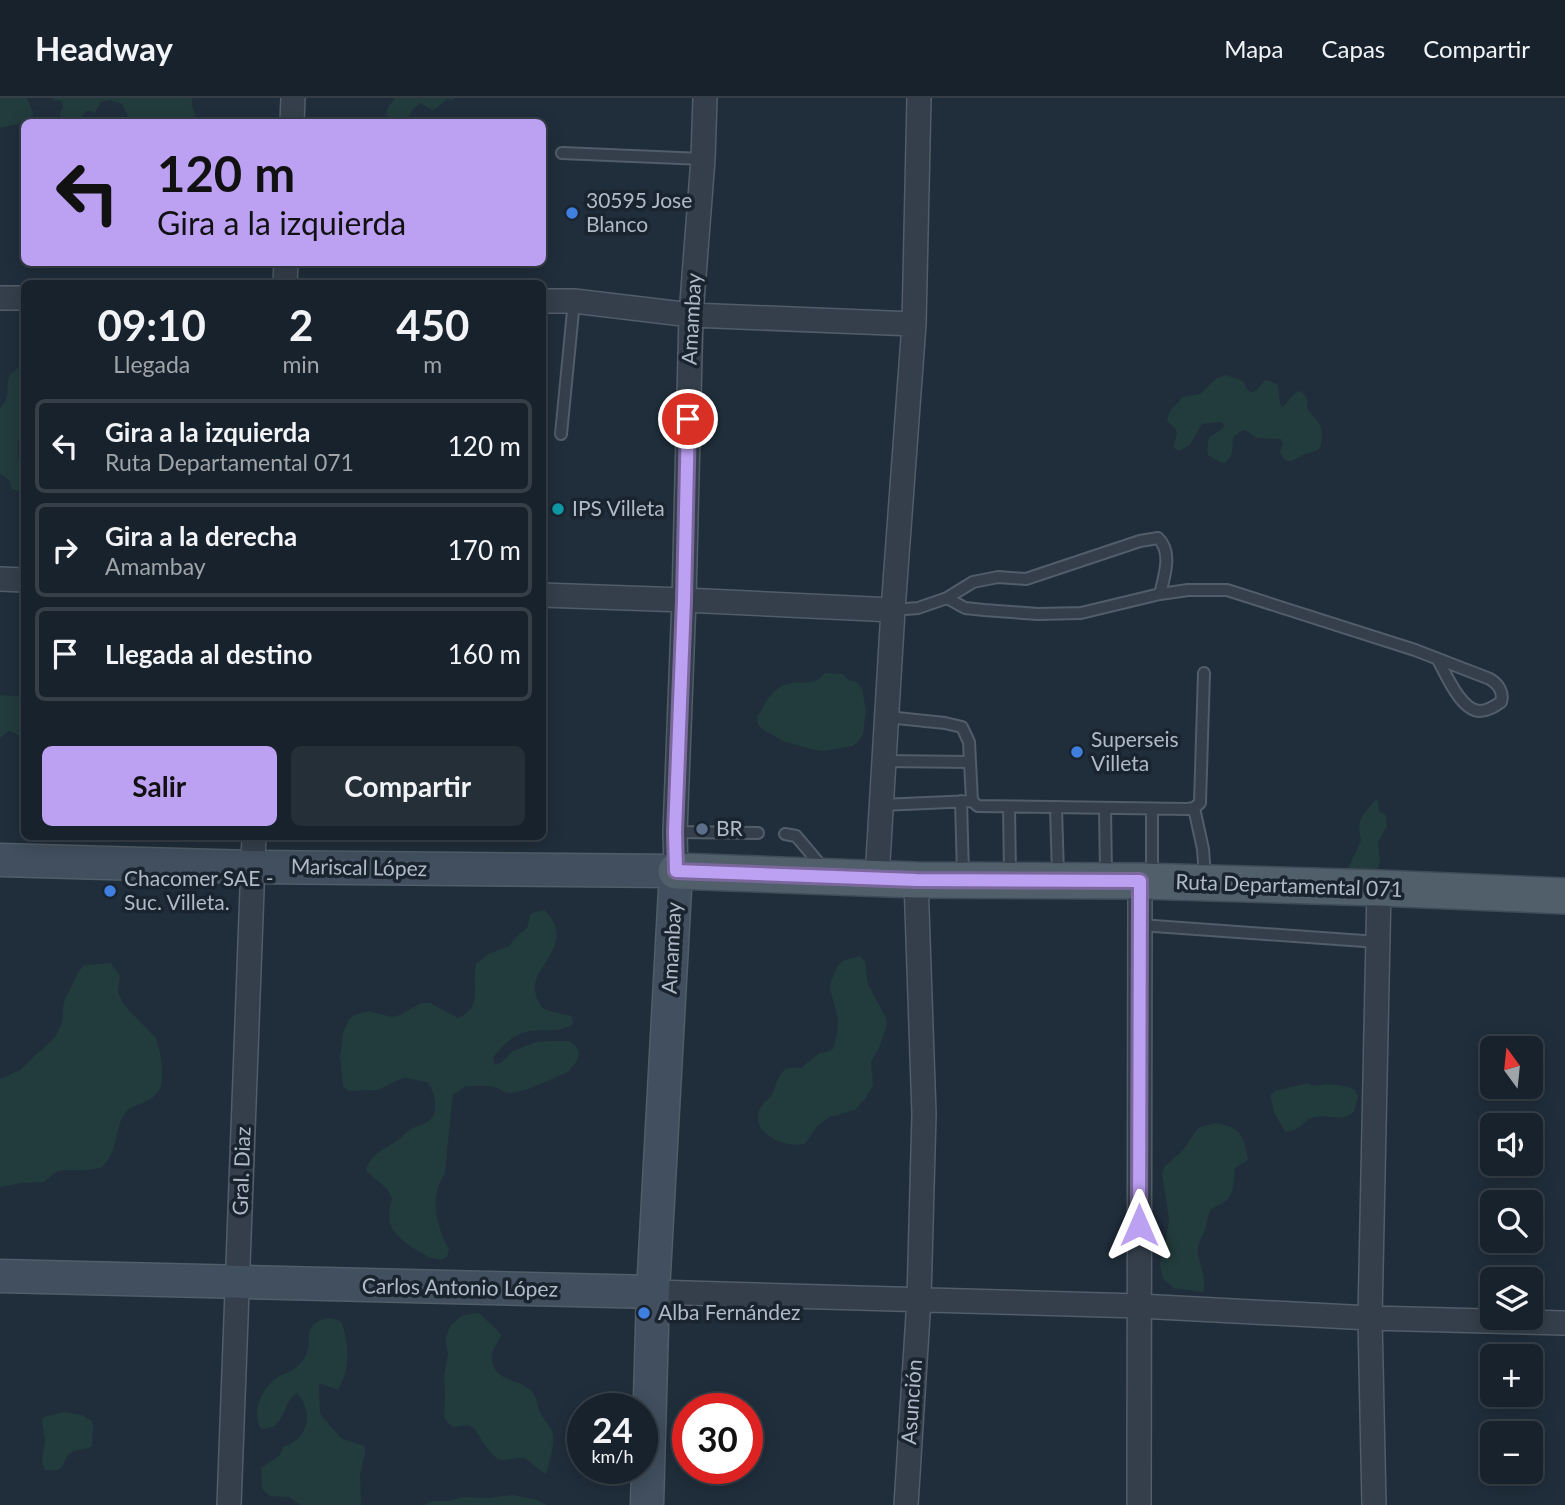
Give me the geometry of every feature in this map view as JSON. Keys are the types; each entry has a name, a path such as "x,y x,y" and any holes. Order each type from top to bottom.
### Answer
{"main road":[{"name":"Mariscal López","path":"0,860 253,852 676,871"},
{"name":"Ruta Departamental 071","path":"676,871 916,880 1146,881 1565,896"},
{"name":"Amambay","path":"647,1505 653,1292 676,871"},
{"name":"Carlos Antonio López","path":"0,1276 653,1292"}],"street":[{"path":"292,119 293,98"},
{"name":"Amambay","path":"676,871 691,315 705,98"},
{"path":"877,878 914,324 919,98"},
{"path":"0,298 21,298"},
{"path":"546,301 574,301 691,315 914,324"},
{"path":"0,579 21,580"},
{"path":"546,595 893,610"},
{"name":"Gral. Diaz","path":"229,1505 253,852"},
{"name":"Asunción","path":"906,1505 919,1299 923,1114 916,880"},
{"path":"1139,1505 1140,925 1146,881"},
{"path":"1374,1505 1370,1318 1380,888"},
{"name":"Carlos Antonio López","path":"653,1292 1139,1306 1370,1318 1565,1323"}],"lane":[{"path":"562,153 703,159"},
{"path":"561,434 574,301"},
{"path":"893,610 918,608 947,598 973,582 998,578 1026,579 1140,541 1158,538 1163,543 1167,558 1160,594"},
{"path":"947,598 965,608 1059,614 1081,613 1160,594 1188,590 1227,590 1415,650 1495,681 1500,687 1501,702 1483,711 1468,707 1448,680 1438,660"},
{"path":"881,805 967,801 978,806 1009,807 1194,808 1200,803 1203,673"},
{"path":"887,717 962,727 969,742 963,881"},
{"path":"884,761 970,762"},
{"path":"1009,807 1010,881"},
{"path":"1056,807 1058,881"},
{"path":"1105,808 1106,881"},
{"path":"1194,808 1203,849 1206,883"},
{"path":"1146,881 1152,809"},
{"path":"675,832 758,833"},
{"path":"785,834 796,836 831,876"},
{"path":"1140,925 1378,942"}],"green space":[{"path":"0,98 27,98 34,114 21,119 21,122 0,128"},
{"path":"193,98 196,119 132,119 122,104 110,100 101,102 94,114 86,111 81,119 62,119 62,101 53,100"},
{"path":"395,98 448,98 432,110 420,103 407,119 388,119 389,107"},
{"path":"21,363 21,440 18,440 18,458 21,460 21,492 12,489 9,480 0,474 0,408 7,396 9,376"},
{"path":"1226,375 1243,381 1251,392 1256,391 1265,380 1278,385 1282,407 1298,391 1302,392 1308,400 1307,408 1320,426 1320,448 1288,461 1280,452 1283,443 1281,439 1257,438 1245,430 1233,438 1228,460 1225,463 1220,462 1208,455 1207,450 1209,437 1224,426 1221,422 1202,424 1190,445 1178,451 1174,448 1177,432 1167,420 1170,411 1183,397 1200,394 1217,378"},
{"path":"825,673 843,674 862,688 866,711 863,734 853,746 815,750 785,742 758,725 757,717 774,692 788,684 815,681"},
{"path":"0,695 21,697 21,737 9,731 0,738"},
{"path":"1378,800 1379,812 1386,815 1387,826 1378,843 1380,862 1376,874 1347,870 1361,841 1361,818 1374,801"},
{"path":"544,910 553,921 557,934 551,953 536,980 535,990 542,1007 551,1012 572,1016 573,1024 557,1030 529,1031 518,1035 508,1041 493,1058 495,1065 513,1051 536,1042 569,1041 576,1046 579,1053 577,1061 568,1072 526,1090 511,1093 490,1086 466,1086 453,1095 445,1173 440,1182 436,1202 438,1221 449,1249 447,1257 431,1258 411,1247 394,1231 389,1219 392,1198 386,1188 366,1170 379,1152 431,1118 435,1108 432,1091 427,1082 405,1078 378,1090 348,1091 343,1086 340,1056 343,1033 349,1019 355,1015 369,1011 392,1017 421,1003 430,1003 458,1018 471,1008 474,1002 476,964 488,954 509,946 527,928 531,913"},
{"path":"860,956 865,962 868,984 887,1025 871,1062 873,1085 855,1110 830,1117 818,1125 805,1144 780,1142 760,1127 759,1111 771,1096 784,1071 801,1068 819,1053 833,1049 838,1019 830,989 831,981 842,961"},
{"path":"111,963 120,976 118,992 124,1005 156,1038 162,1070 159,1090 151,1099 125,1113 111,1156 101,1168 62,1170 44,1182 0,1187 0,1079 20,1070 56,1036 62,1022 65,999 84,965"},
{"path":"1308,1083 1314,1086 1340,1085 1355,1090 1358,1097 1354,1112 1339,1118 1311,1118 1295,1130 1285,1132 1274,1112 1270,1096 1275,1091"},
{"path":"1214,1123 1223,1124 1239,1133 1245,1144 1248,1160 1235,1168 1229,1198 1210,1210 1198,1247 1204,1279 1203,1292 1173,1288 1163,1278 1160,1264 1169,1219 1162,1174 1165,1166 1183,1150 1198,1128"},
{"path":"479,1313 501,1334 492,1355 496,1371 531,1390 541,1415 552,1431 553,1447 546,1474 522,1458 497,1458 469,1425 453,1427 444,1416 444,1377 448,1354 445,1339 451,1325 463,1315"},
{"path":"328,1318 342,1323 347,1365 338,1390 319,1383 320,1414 341,1438 364,1446 360,1475 361,1505 301,1505 289,1497 270,1496 262,1489 261,1468 280,1455 283,1447 299,1438 307,1417 306,1409 297,1393 275,1425 261,1429 257,1416 259,1402 270,1383 302,1361 308,1348 312,1326"},
{"path":"64,1412 82,1415 92,1421 92,1446 71,1453 58,1470 45,1470 42,1463 45,1440 42,1420 44,1417"},
{"path":"513,1495 547,1505 424,1505 433,1501 463,1497"}],"place":[{"name":"30595 Jose Blanco","path":"572,213"},
{"name":"IPS Villeta","path":"558,509"},
{"name":"Superseis Villeta","path":"1077,752"},
{"name":"BR","path":"702,829"},
{"name":"Chacomer SAE - Suc. Villeta.","path":"110,891"},
{"name":"Alba Fernández","path":"644,1313"}],"route":[{"path":"688,419 676,871 916,880 1140,881 1139,1225"}]}
